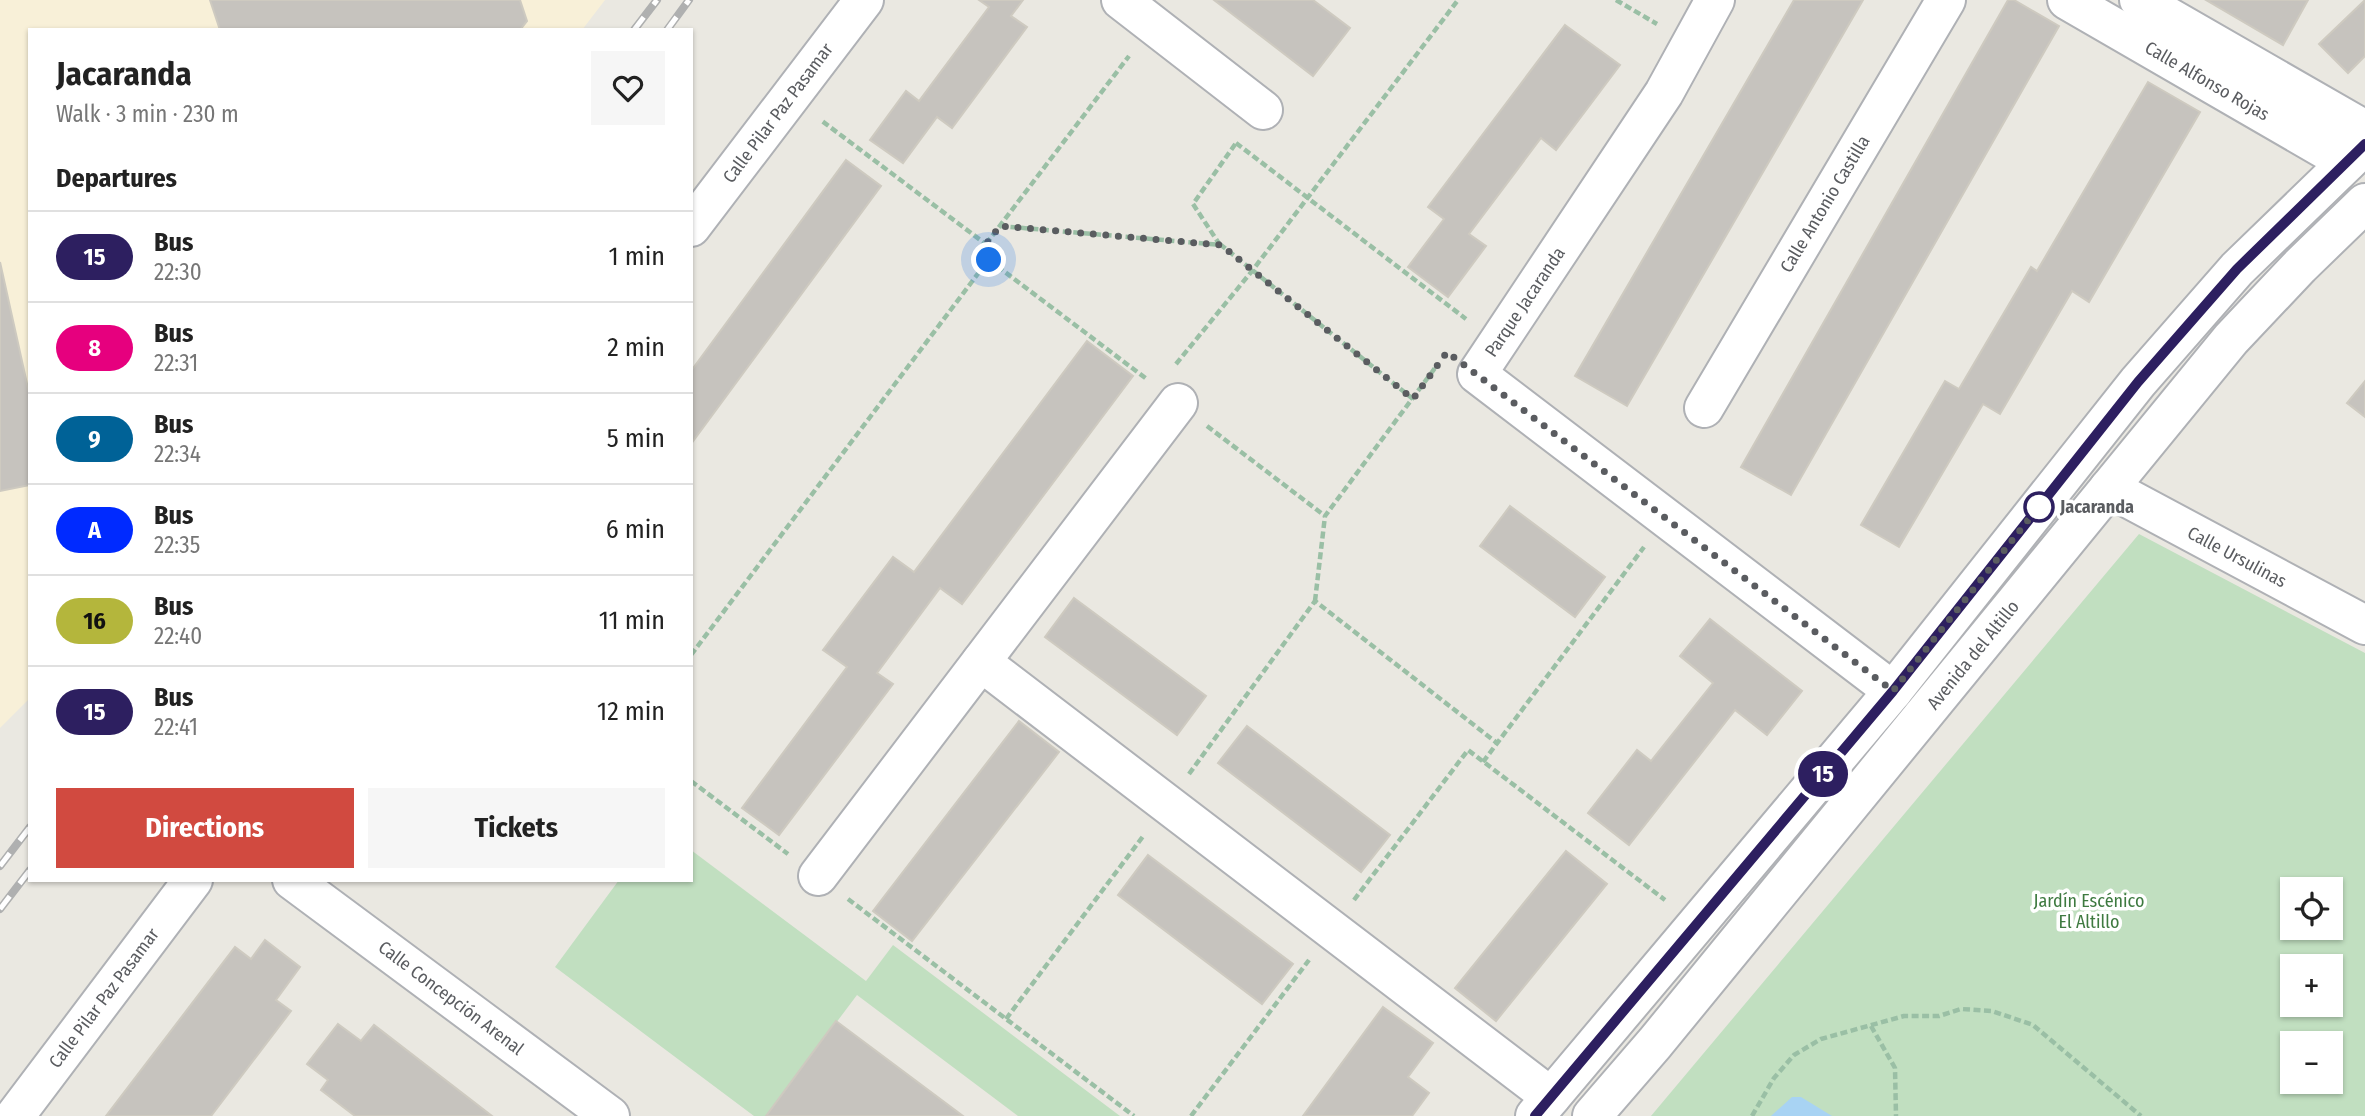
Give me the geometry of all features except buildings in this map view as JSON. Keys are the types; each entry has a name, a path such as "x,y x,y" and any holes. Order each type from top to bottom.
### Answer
{"street":[{"name":"Calle Pilar Paz Pasamar","path":"693,224 864,0"},
{"path":"1121,0 1263,110"},
{"name":"Parque Jacaranda","path":"1715,0 1657,105 1477,374 1893,691"},
{"name":"Calle Antonio Castilla","path":"1704,408 1946,0"},
{"name":"Calle Alfonso Rojas","path":"2067,0 2359,145"},
{"name":"Calle Alfonso Rojas","path":"2139,0 2359,145"},
{"path":"981,662 1332,930 1543,1107 1893,691 2138,382 2237,269 2359,145"},
{"name":"Avenida del Altillo","path":"1592,1116 1656,1043 2231,339 2300,266 2365,204"},
{"path":"818,876 981,662 1176,384"},
{"name":"Calle Ursulinas","path":"2109,488 2365,625"},
{"name":"Calle Pilar Paz Pasamar","path":"15,1116 191,882"},
{"name":"Calle Concepción Arenal","path":"295,882 610,1116"}],"path":[{"path":"1176,384 1252,271 1458,0"},
{"path":"1616,0 1691,43"},
{"path":"986,244 1153,25"},
{"path":"693,652 995,251 790,97"},
{"path":"1263,110 1192,204 1221,245 1413,399"},
{"path":"1236,143 1468,321"},
{"path":"1000,226 1221,245"},
{"path":"1006,1019 1315,601 1325,516 1447,352 1477,374"},
{"path":"1483,762 1666,518"},
{"path":"1315,601 1497,743"},
{"path":"1191,1116 1468,751 1698,925"},
{"path":"693,782 1134,1116"},
{"path":"1752,1116 1774,1078 1794,1055 1821,1039 1904,1016 1939,1016 1961,1009 1992,1011 2033,1025 2141,1116"},
{"path":"1870,1025 1895,1068 1896,1116"}],"shaded area":[{"path":"0,0 605,0 584,28 28,28 28,700 0,728"}],"green space":[{"name":"Jardín Escénico El Altillo","path":"2139,534 2365,653 2365,1116 1651,1116"},
{"path":"693,851 866,981 893,945 1120,1116 1018,1116 857,995 766,1116 754,1116 555,967 618,882 693,882"}],"water":[{"path":"1792,1097 1801,1097 1832,1116 1771,1116"}],"railway":[{"path":"636,28 657,0"},
{"path":"668,28 689,0"},
{"path":"0,866 28,830"},
{"path":"0,909 28,873"}],"bus line":[{"name":"15","path":"1535,1116 1893,691 2138,382 2237,269 2365,144"}],"place":[{"name":"Jacaranda","path":"2039,507"}],"route":[{"path":"989,260 995,251 986,244 1000,226 1221,245 1413,399 1447,352 1893,691 2040,505 2039,507"}]}
